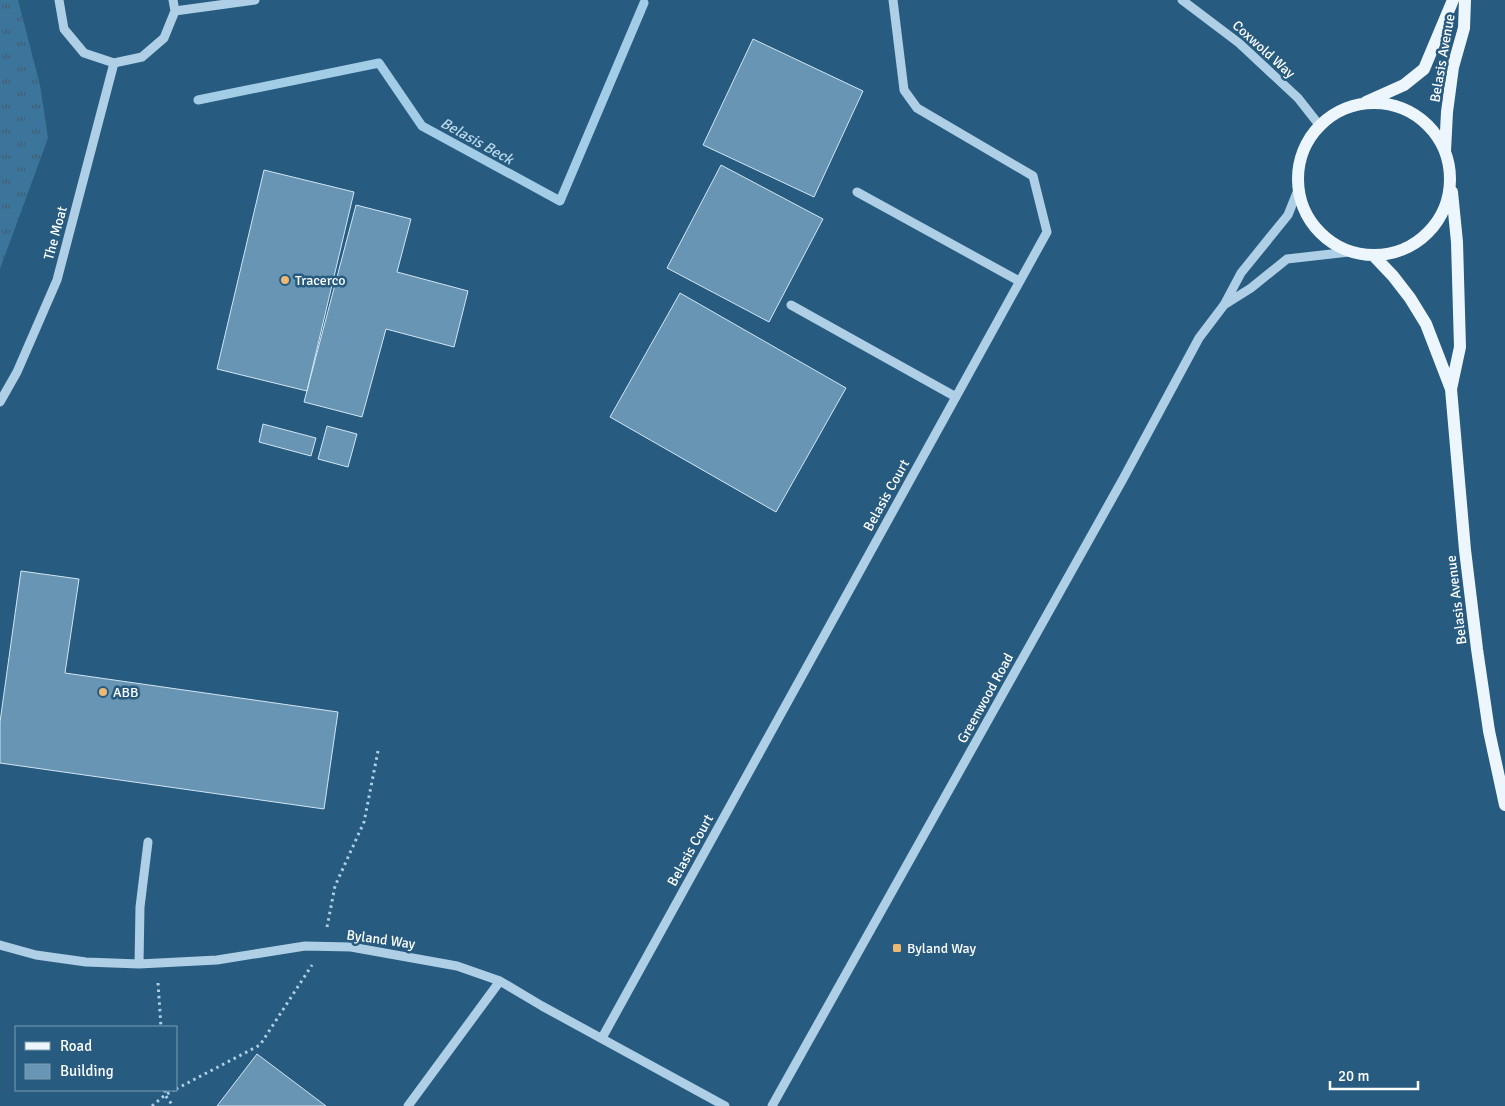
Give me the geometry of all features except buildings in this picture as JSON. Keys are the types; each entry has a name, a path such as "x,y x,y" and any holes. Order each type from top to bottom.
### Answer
{"main road":[{"name":"Belasis Avenue","path":"1362,104 1404,85 1424,69 1453,0"},
{"name":"Belasis Avenue","path":"1445,151 1453,67 1464,28 1466,0"},
{"path":"1362,104 1387,104 1410,112 1431,128 1445,151 1450,165 1451,182 1444,210 1428,234 1403,250 1374,256 1349,252 1325,238 1307,216 1298,190 1299,166 1306,144 1320,126 1339,112 1362,104"},
{"name":"Belasis Avenue","path":"1451,182 1457,242 1460,347 1451,389"},
{"name":"Belasis Avenue","path":"1374,256 1410,298 1426,324 1451,389 1465,550 1477,649 1489,731 1505,805"}],"street":[{"path":"59,0 64,29 84,53 114,63 142,57 164,38 174,11 173,0"},
{"path":"174,11 255,0"},
{"name":"Belasis Court","path":"602,1038 1047,232 1032,176 917,108 904,90 893,0"},
{"name":"Coxwold Way","path":"1182,0 1239,43 1298,98 1320,126"},
{"name":"The Moat","path":"0,402 17,372 56,280 114,63"},
{"name":"Greenwood Road","path":"772,1106 1123,479 1199,338 1224,305 1241,272 1288,215 1298,190"},
{"path":"857,192 1019,281"},
{"name":"Greenwood Road","path":"1224,305 1251,288 1287,259 1349,252"},
{"path":"791,305 956,397"},
{"path":"138,964 140,907 148,842"},
{"name":"Byland Way","path":"0,945 36,955 86,962 138,964 216,960 305,946 351,948 457,966 500,981 725,1106"},
{"path":"408,1106 500,981"}],"path":[{"path":"157,963 161,1026"},
{"path":"165,1091 165,1095 173,1106"},
{"path":"152,1106 172,1091"}],"green space":[{"path":"0,0 18,0 40,85 48,138 0,269"}],"waterway":[{"name":"Belasis Beck","path":"198,100 379,63 422,126 560,201 644,3"}],"place":[{"name":"Tracerco","path":"285,280"},
{"name":"ABB","path":"103,692"},
{"name":"Byland Way","path":"897,948"}]}
